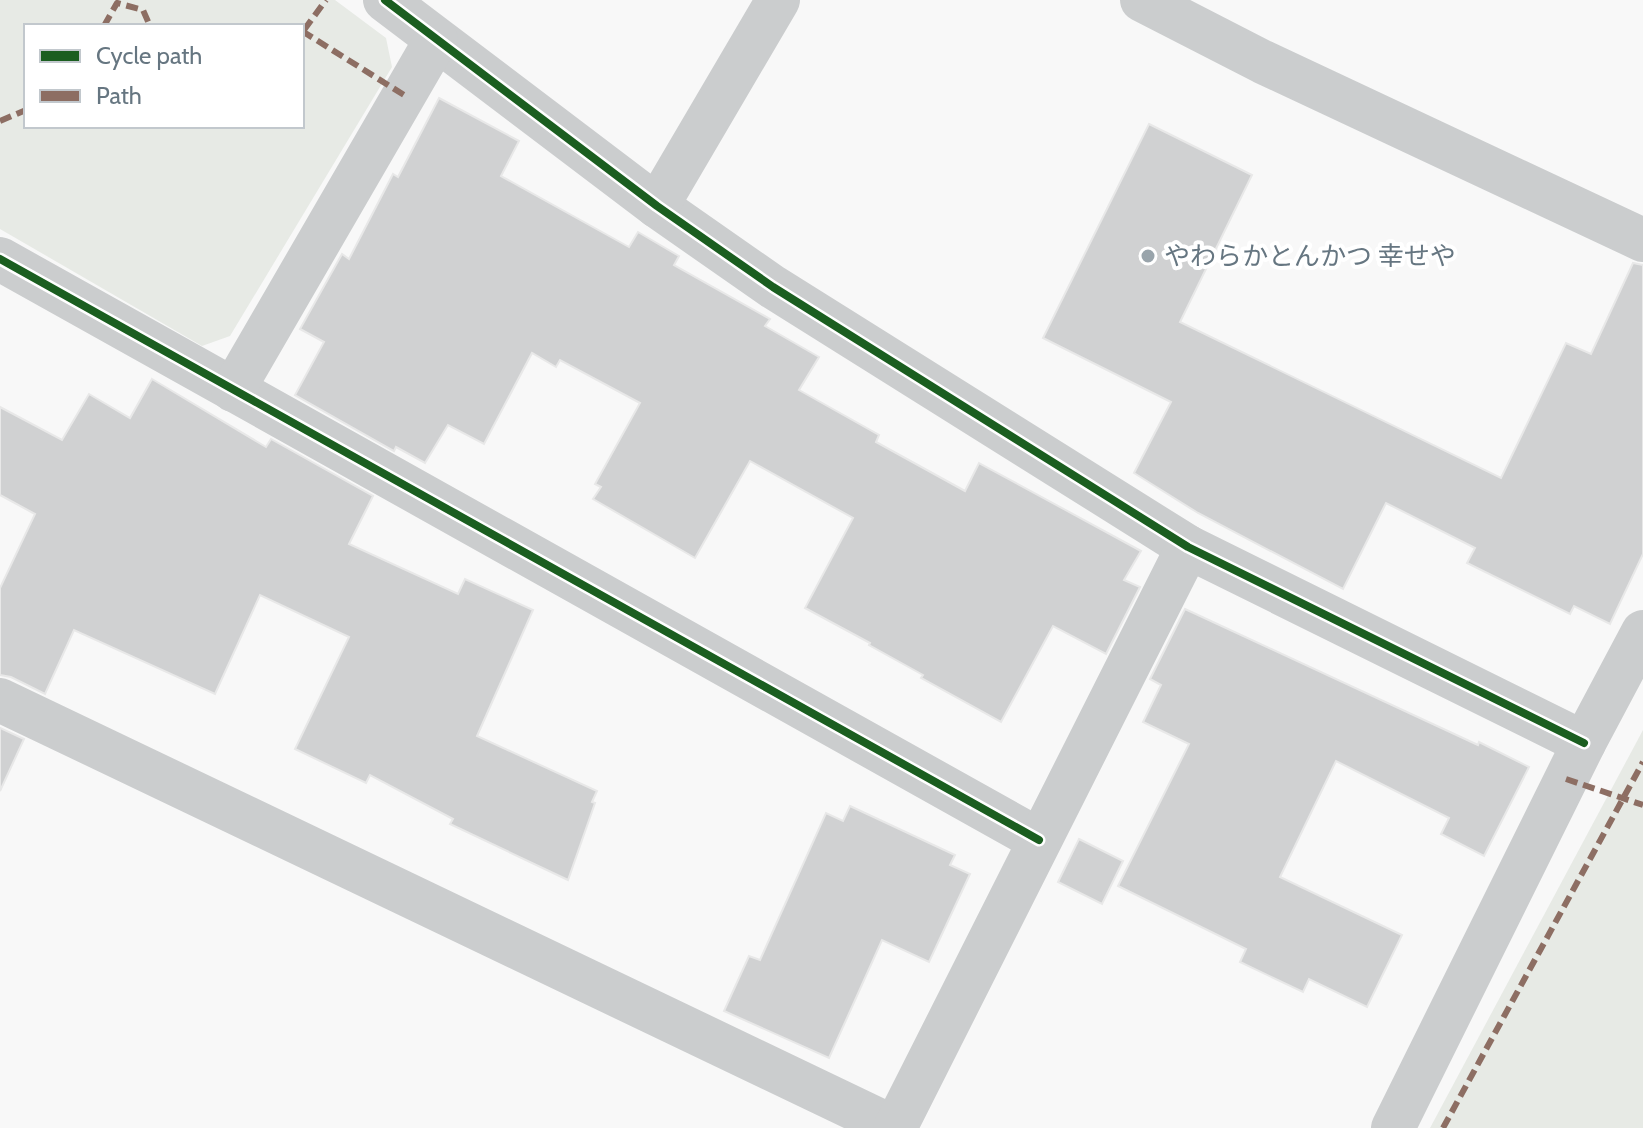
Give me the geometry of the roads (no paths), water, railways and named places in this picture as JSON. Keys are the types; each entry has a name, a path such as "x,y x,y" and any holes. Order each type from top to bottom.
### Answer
{"street":[{"path":"385,0 657,206 773,287 1188,547 1584,743"},
{"path":"657,206 778,0"},
{"path":"1142,0 1263,62 1643,240"},
{"path":"233,390 436,40"},
{"path":"0,259 1039,840"},
{"path":"0,700 895,1128 1188,547"},
{"path":"1393,1128 1584,743 1643,632"}],"place":[{"name":"やわらかとんかつ 幸せや","path":"1148,256"}]}
